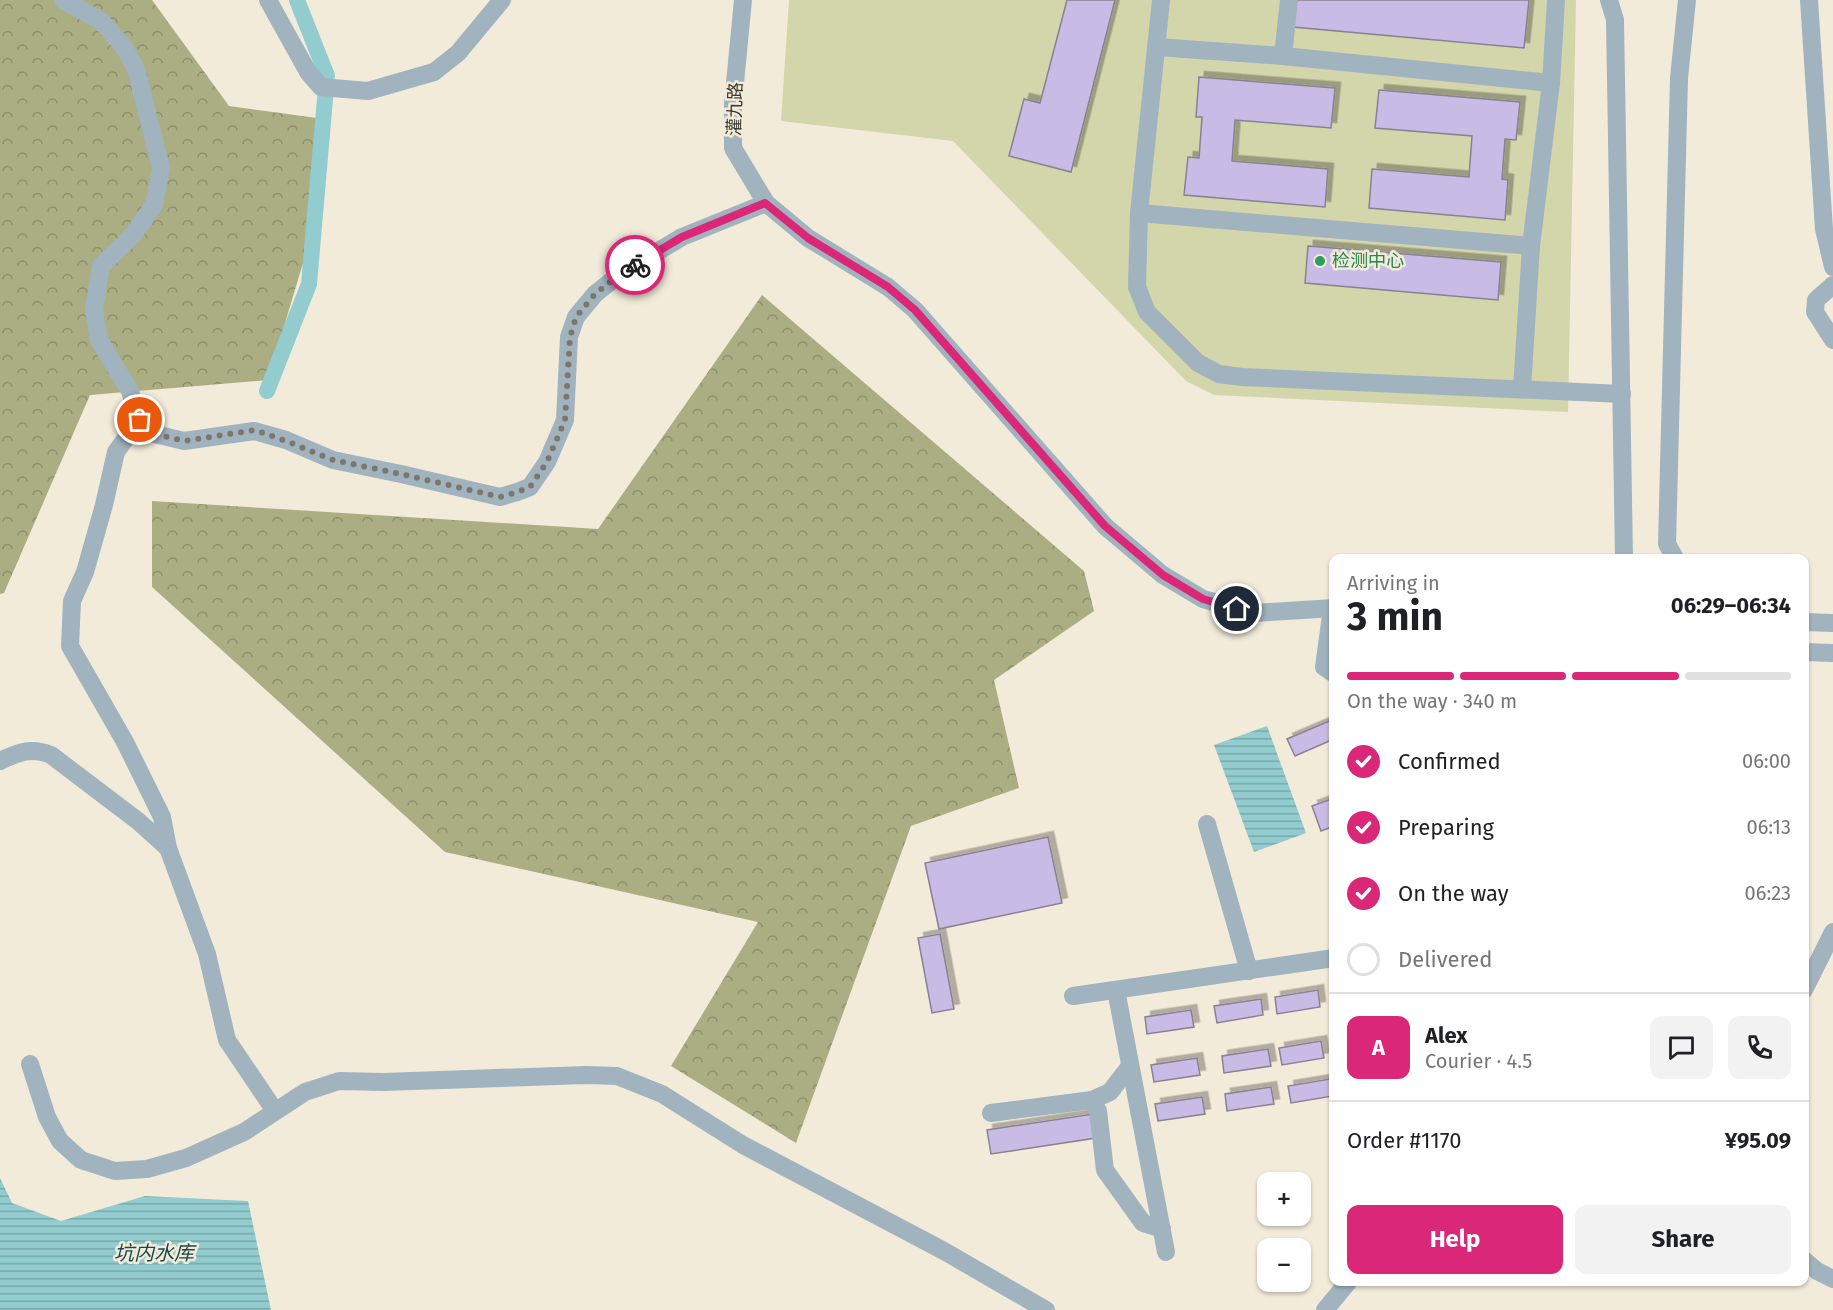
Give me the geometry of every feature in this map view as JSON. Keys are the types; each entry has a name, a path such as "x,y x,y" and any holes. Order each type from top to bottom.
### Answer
{"street":[{"path":"63,0 101,21 124,47 136,69 161,168 154,205 132,236 101,266 94,309 99,340 130,391 140,420 155,434 184,441 255,430 333,460 500,497 517,492 530,487 547,462 565,420 570,337 576,317 595,294 620,274 682,237 765,203"},
{"path":"268,0 308,72 329,88 368,91 434,72 458,53 502,0"},
{"name":"灌九路","path":"743,0 733,104 733,148 765,203 808,238 888,287 915,310 1105,526 1163,575 1203,599 1254,613 1329,608"},
{"path":"1161,0 1139,213 1137,287 1147,312 1198,363 1219,374 1242,377 1622,394"},
{"path":"1283,56 1289,0"},
{"path":"1522,389 1531,246 1551,83 1556,0"},
{"path":"1609,0 1615,20 1624,554"},
{"path":"1671,551 1679,78 1687,0"},
{"path":"1809,0 1825,123 1824,229 1833,267"},
{"path":"1157,47 1283,56 1551,83"},
{"path":"1139,213 1531,246"},
{"path":"1833,285 1816,300 1815,312 1833,340"},
{"path":"140,420 116,452 85,572 72,601 70,646 125,742 162,817 168,848 207,954 228,1040 275,1112"},
{"path":"1809,622 1833,623"},
{"path":"1329,634 1324,667 1329,670"},
{"path":"1809,652 1833,653"},
{"path":"0,761 16,753 38,750 51,756 69,767 129,814 168,848"},
{"path":"1207,824 1249,971"},
{"path":"1809,980 1833,932"},
{"path":"1073,996 1329,959"},
{"path":"1116,990 1166,1252"},
{"path":"30,1064 47,1117 60,1141 81,1160 115,1171 147,1168 186,1158 244,1132 305,1092 339,1081 617,1076 662,1094 743,1145 944,1251 1046,1310"},
{"path":"991,1113 1092,1100 1110,1092 1130,1066"},
{"path":"1092,1100 1098,1111 1105,1170 1143,1223 1162,1229"},
{"path":"1809,1264 1833,1280"},
{"path":"1325,1310 1345,1286"}],"green space":[{"path":"0,0 152,0 229,106 317,118 309,243 268,380 90,395 4,593 0,594"},
{"name":"检测中心","path":"789,0 1576,0 1568,412 1214,395 1186,381 953,141 781,121"},
{"path":"762,295 1084,571 1094,611 994,680 1019,788 911,826 796,1143 671,1066 758,922 445,852 152,587 152,501 598,529"}],"water":[{"path":"1267,726 1306,833 1254,852 1214,745"},
{"name":"坑内水库","path":"0,1178 12,1203 61,1221 145,1196 248,1201 271,1310 0,1310"}],"building":[{"path":"1067,0 1115,0 1071,172 1009,156 1024,99 1040,103"},
{"path":"1296,0 1529,0 1524,48 1293,27"},
{"path":"1199,77 1335,88 1331,128 1235,120 1232,161 1328,169 1325,207 1184,195 1188,157 1199,158 1202,117 1196,117"},
{"path":"1379,90 1520,102 1516,140 1505,139 1502,179 1508,180 1505,220 1369,208 1372,169 1469,177 1472,136 1375,128"},
{"path":"1308,246 1501,262 1498,300 1305,283"},
{"path":"1329,721 1329,741 1295,756 1287,739"},
{"path":"1329,800 1329,828 1321,831 1312,806"},
{"path":"1048,837 1062,903 939,929 925,863"},
{"path":"940,934 954,1009 932,1013 918,938"},
{"path":"1318,990 1320,1007 1277,1014 1275,997"},
{"path":"1261,999 1263,1015 1217,1023 1214,1006"},
{"path":"1191,1010 1194,1027 1147,1034 1145,1017"},
{"path":"1321,1041 1324,1058 1282,1065 1279,1048"},
{"path":"1268,1049 1271,1066 1224,1073 1222,1056"},
{"path":"1197,1058 1200,1075 1154,1082 1151,1065"},
{"path":"1329,1079 1329,1097 1291,1103 1288,1086"},
{"path":"1271,1087 1274,1104 1227,1111 1225,1094"},
{"path":"1202,1097 1205,1114 1158,1121 1155,1104"},
{"path":"1093,1114 1096,1138 991,1154 987,1130"}],"waterway":[{"path":"267,391 309,284 327,76 297,0"}],"way so far":[{"path":"140,420 155,434 184,441 255,430 333,460 500,497 517,492 530,487 547,462 565,420 570,337 576,317 595,294 635,265"}],"place":[{"name":"检测中心","path":"1320,261"}],"route":[{"path":"635,265 682,237 765,203 808,238 888,287 915,310 1105,526 1148,563 1163,575 1203,599 1237,609"}]}
